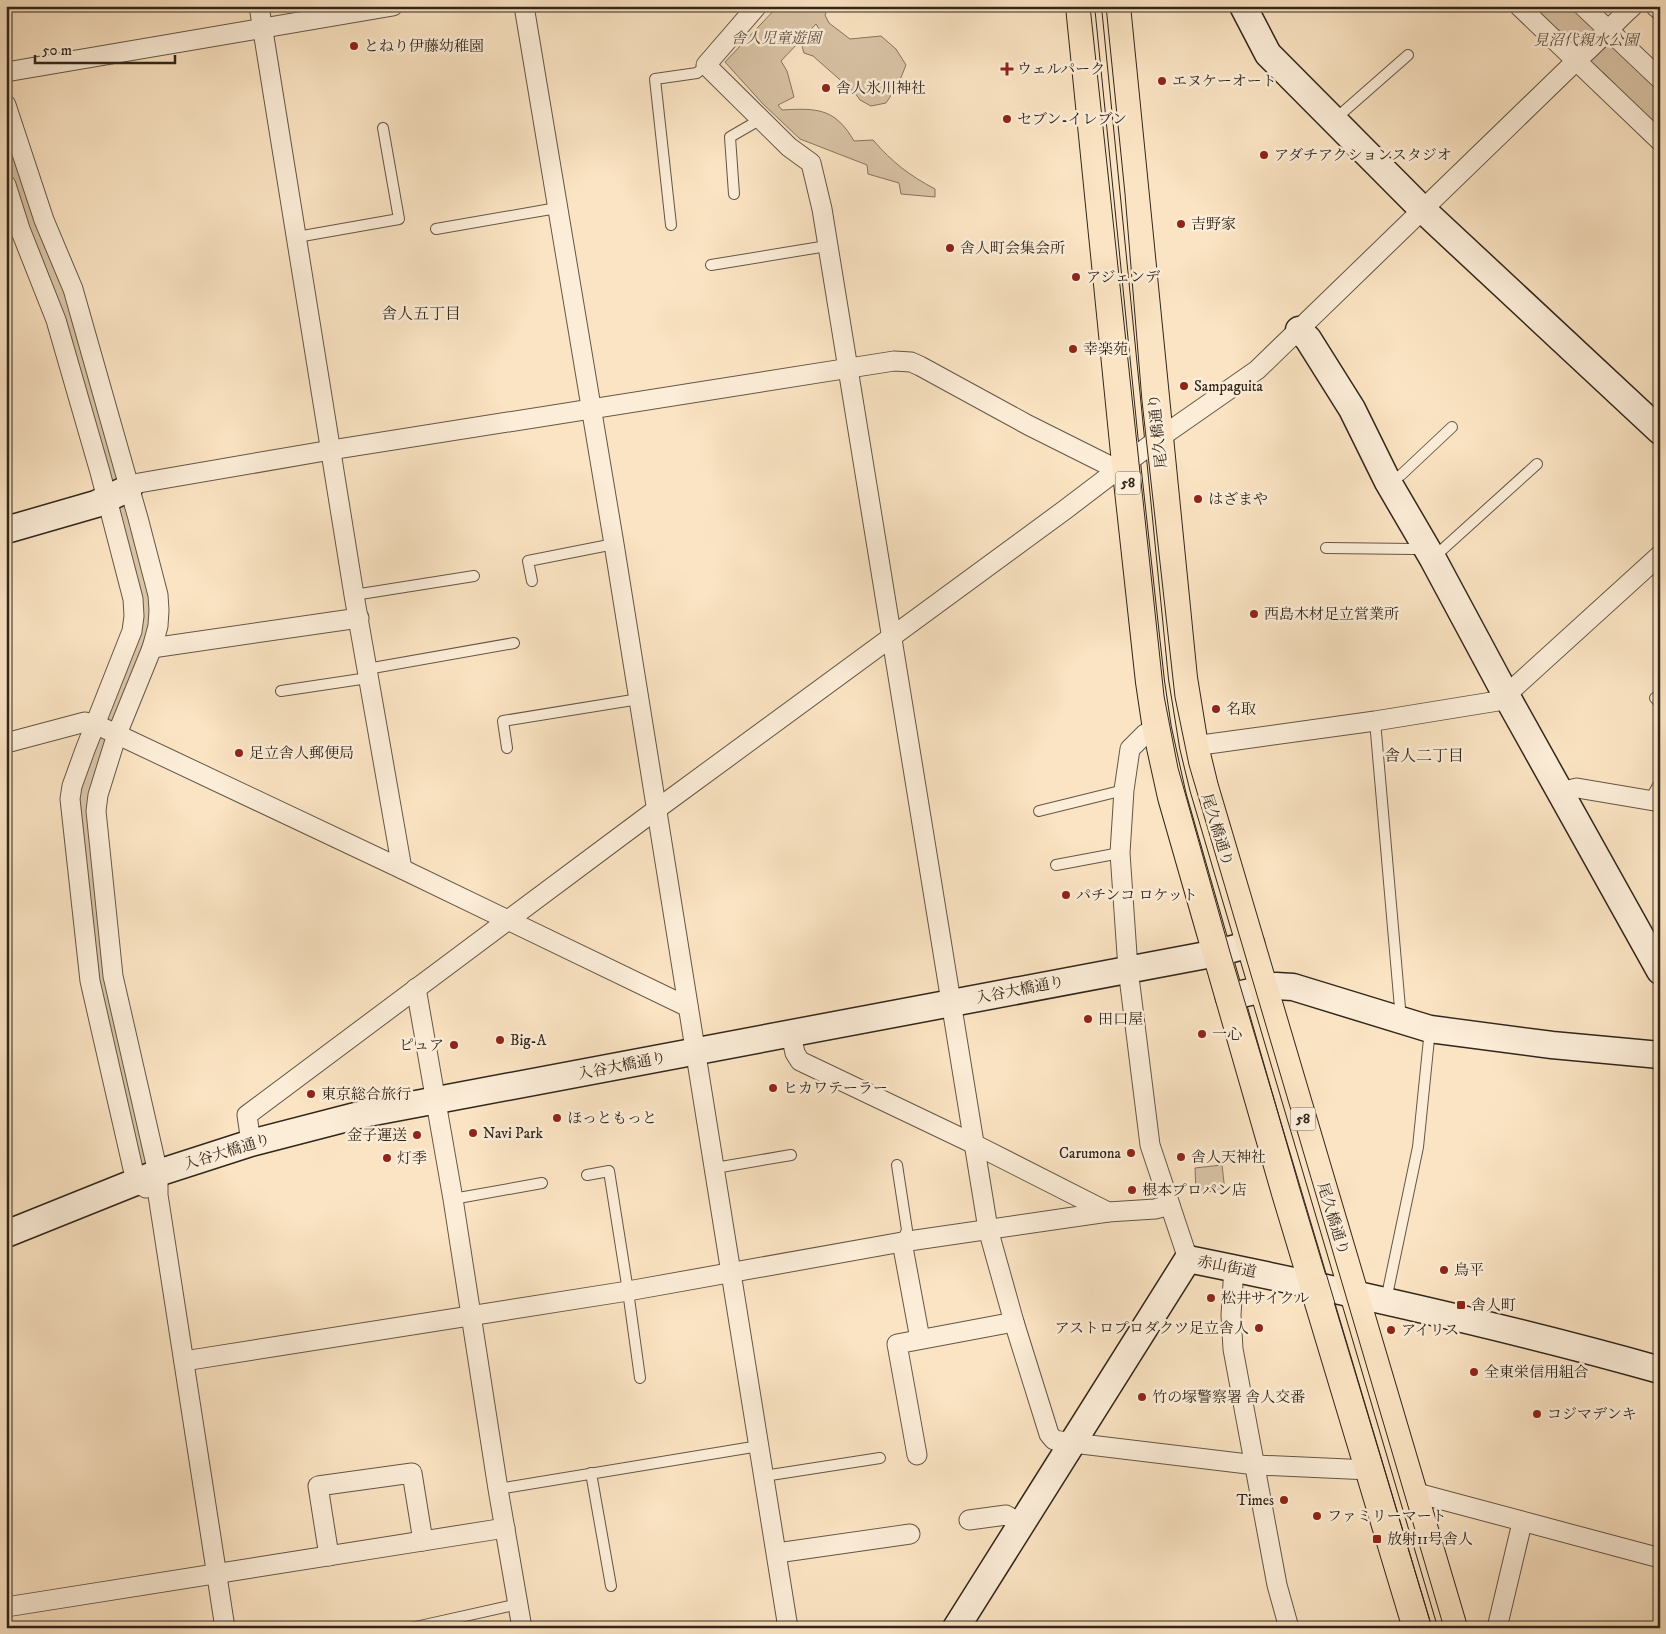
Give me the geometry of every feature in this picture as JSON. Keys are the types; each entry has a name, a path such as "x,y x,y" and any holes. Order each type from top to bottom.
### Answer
{"main road":[{"name":"58","path":"1080,6 1126,463 1150,682 1157,729 1172,798 1229,997 1417,1628"},
{"name":"尾久橋通り","path":"1116,6 1183,678 1194,746 1204,787 1453,1628"}],"street":[{"path":"259,6 354,595 402,869"},
{"path":"6,72 393,6"},
{"path":"524,6 614,544 788,1628"},
{"path":"757,6 706,65 789,147 811,162 822,209 988,1229 1014,1322 1049,1434 1054,1440 1073,1443 1256,1465 1370,1470"},
{"path":"1243,6 1268,54 1423,210 1660,431"},
{"path":"1519,6 1660,141"},
{"path":"1583,6 1660,79"},
{"path":"251,1143 247,1114 1158,439 1257,370 1576,61 1594,47 1608,29 1633,6"},
{"path":"1655,6 1660,10"},
{"path":"6,105 34,193 73,289 130,488 158,595 158,626 152,648 117,734 98,794 96,811 113,976 184,1361 225,1628"},
{"path":"34,193 8,195 56,320 134,599 132,631 72,786 70,799 90,981 151,1183"},
{"path":"1298,330 1308,339 1352,410 1388,482 1660,971"},
{"path":"6,530 96,504 139,483 331,450 894,361 911,362 1028,425 1110,466 1126,463"},
{"path":"1194,746 1375,721 1498,701 1506,696 1660,555"},
{"path":"152,648 358,618"},
{"path":"6,743 86,722 95,724 688,1007"},
{"path":"1157,729 1145,734 1130,749 1124,790 1120,853 1128,969 1150,1145 1188,1259"},
{"path":"1560,792 1577,788 1657,796"},
{"name":"入谷大橋通り","path":"6,1234 151,1183 251,1143 363,1114 1217,953 1251,944"},
{"path":"1229,997 1280,985 1293,987 1430,1029 1660,1055"},
{"path":"416,988 454,1199 498,1489 522,1628"},
{"path":"791,1034 795,1052 800,1061 974,1144 1108,1212"},
{"path":"184,1361 628,1291 902,1242 1108,1212 1156,1209 1170,1205"},
{"path":"902,1242 920,1339"},
{"name":"赤山街道","path":"956,1628 1020,1523 1073,1443 1188,1259 1234,1267 1355,1294 1658,1365"},
{"path":"1234,1267 1231,1315 1233,1349 1277,1585 1289,1628"},
{"path":"917,1455 897,1344 1014,1322"},
{"path":"329,1556 318,1486 412,1473 423,1542"},
{"path":"1413,1492 1522,1523 1660,1558"},
{"path":"969,1520 1006,1515 1020,1523"},
{"path":"1497,1628 1522,1523"},
{"path":"6,1607 505,1528"},
{"path":"777,1553 910,1534"}],"lane":[{"path":"1334,120 1408,55"},
{"path":"671,225 655,79 698,73 706,65"},
{"path":"734,194 730,138 761,119"},
{"path":"297,237 399,219 383,128"},
{"path":"436,229 557,208"},
{"path":"711,265 827,246"},
{"path":"1388,482 1401,475 1452,427"},
{"path":"1326,548 1414,549 1428,551 1537,464"},
{"path":"532,580 528,561 614,544"},
{"path":"354,595 474,576"},
{"path":"281,691 514,643"},
{"path":"507,748 503,721 639,699"},
{"path":"1375,721 1400,1008 1398,1020"},
{"path":"1040,811 1124,790"},
{"path":"1056,865 1120,853"},
{"path":"1386,1301 1418,1147 1430,1029"},
{"path":"715,1168 791,1156"},
{"path":"897,1165 907,1230 902,1242"},
{"path":"587,1175 609,1171 640,1378"},
{"path":"454,1199 542,1183"},
{"path":"498,1489 759,1446"},
{"path":"764,1476 880,1458"},
{"path":"591,1473 611,1586"},
{"path":"411,1628 518,1604"}],"green space":[{"name":"舎人児童遊園","path":"778,6 821,6 826,13 825,15 829,23 850,39 881,36 896,49 906,65 898,85 886,103 871,106 860,100 855,93 813,56 804,53 801,43 814,38 819,29 816,24 781,61 787,71 794,97 778,105 782,110 805,109 824,112 840,122 854,141 873,140 902,168 935,189 935,197 901,194 899,183 868,174 867,165 800,139 763,104 725,62"},
{"name":"見沼代親水公園","path":"1527,6 1573,6 1604,33 1660,88 1660,130 1605,74 1578,55"},
{"path":"6,128 73,308 152,593 154,620 93,788 151,1164 137,1168 94,978 78,836 79,786 135,638 26,229 6,170"},
{"path":"1222,1165 1225,1191 1196,1192 1195,1168"}],"tram line":[{"path":"1090,6 1164,696 1178,768 1230,952 1432,1628"},
{"path":"1106,6 1125,194 1142,401 1175,697 1189,765 1444,1628"}],"place":[{"name":"とねり伊藤幼稚園","path":"354,46"},
{"name":"ウェルパーク","path":"1007,69"},
{"name":"エヌケーオート","path":"1162,81"},
{"name":"舎人氷川神社","path":"826,88"},
{"name":"セブン-イレブン","path":"1007,119"},
{"name":"アダチアクションスタジオ","path":"1264,155"},
{"name":"吉野家","path":"1181,224"},
{"name":"舎人町会集会所","path":"950,248"},
{"name":"アジェンデ","path":"1076,277"},
{"name":"幸楽苑","path":"1073,349"},
{"name":"Sampaguita","path":"1184,386"},
{"name":"はざまや","path":"1198,499"},
{"name":"西島木材足立営業所","path":"1254,614"},
{"name":"名取","path":"1216,709"},
{"name":"足立舎人郵便局","path":"239,753"},
{"name":"パチンコ ロケット","path":"1066,895"},
{"name":"田口屋","path":"1088,1019"},
{"name":"一心","path":"1202,1034"},
{"name":"Big-A","path":"500,1040"},
{"name":"ピュア","path":"454,1045"},
{"name":"ヒカワテーラー","path":"773,1088"},
{"name":"東京総合旅行","path":"311,1094"},
{"name":"ほっともっと","path":"557,1118"},
{"name":"Navi Park","path":"473,1133"},
{"name":"金子運送","path":"417,1135"},
{"name":"Carumona","path":"1131,1153"},
{"name":"舎人天神社","path":"1181,1157"},
{"name":"灯季","path":"387,1158"},
{"name":"根本プロパン店","path":"1132,1190"},
{"name":"鳥平","path":"1444,1270"},
{"name":"松井サイクル","path":"1211,1298"},
{"name":"舎人町","path":"1461,1305"},
{"name":"アストロプロダクツ足立舎人","path":"1259,1328"},
{"name":"アイリス","path":"1391,1330"},
{"name":"全東栄信用組合","path":"1474,1372"},
{"name":"竹の塚警察署 舎人交番","path":"1142,1397"},
{"name":"コジマデンキ","path":"1537,1414"},
{"name":"Times","path":"1284,1500"},
{"name":"ファミリーマート","path":"1317,1516"},
{"name":"放射11号舎人","path":"1377,1539"}],"district":[{"name":"舎人五丁目","path":"421,314"},
{"name":"舎人二丁目","path":"1424,756"}]}
